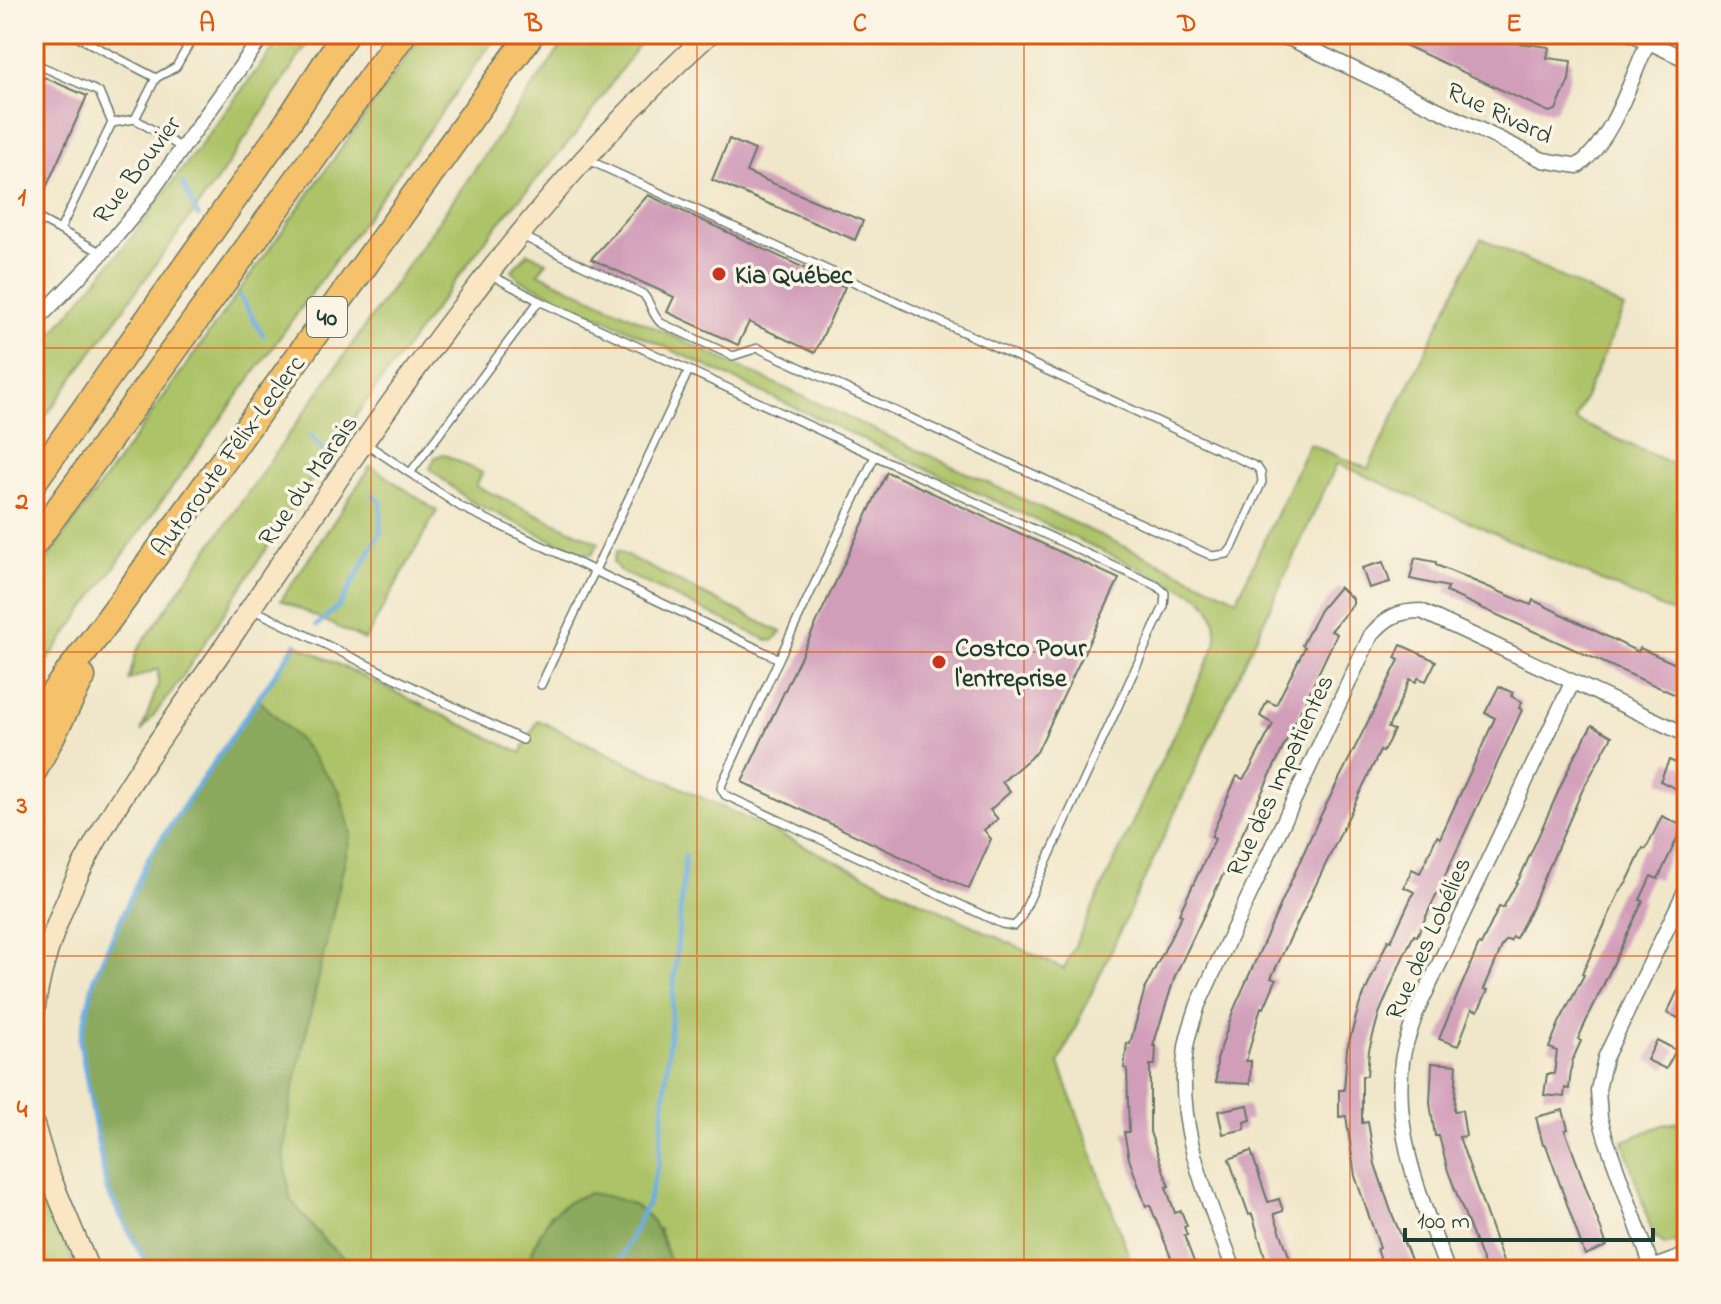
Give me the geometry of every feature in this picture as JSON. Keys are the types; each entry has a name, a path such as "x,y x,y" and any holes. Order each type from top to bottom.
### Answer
{"highway":[{"path":"34,481 288,122 345,34"},
{"path":"288,122 360,34"},
{"path":"34,543 403,34"},
{"name":"Autoroute Félix-Leclerc","path":"34,719 531,34"},
{"path":"34,770 123,600"}],"street":[{"name":"Rue Bouvier","path":"34,323 39,305 102,253 264,34"},
{"name":"Rue du Marais","path":"34,1012 37,989 58,923 91,848 130,785 363,442 489,273 584,158 709,34"},
{"name":"Rue Rivard","path":"1274,34 1293,40 1543,160 1578,166 1592,155 1606,133 1648,42"},
{"path":"1632,34 1687,60"},
{"name":"Rue des Impatientes","path":"1234,1270 1190,1148 1183,1088 1186,1044 1198,1005 1371,635 1385,619 1403,611 1421,611 1687,735"},
{"name":"Rue des Lobélies","path":"1447,1270 1408,1162 1400,1114 1402,1059 1416,1013 1572,683"},
{"path":"1687,887 1605,1058 1598,1090 1600,1118 1606,1139 1650,1269 1687,1255"},
{"path":"34,1125 47,1169 89,1270"}],"lane":[{"path":"72,34 90,38 156,78"},
{"path":"135,119 156,78 176,67 188,46 162,34"},
{"path":"34,63 99,92 112,123 60,230"},
{"path":"112,123 135,119 182,148"},
{"path":"520,235 643,294 650,301 653,316 661,323 733,356 758,348 1212,556 1227,554 1232,548 1262,482 1257,467 584,158"},
{"path":"34,216 102,253"},
{"path":"489,273 539,301 1157,586 1165,593 1164,606 1017,923 1008,926 725,795 721,788 875,456"},
{"path":"410,473 539,301"},
{"path":"541,685 689,370"},
{"path":"363,442 461,507 779,659"},
{"path":"250,608 523,740"}],"green space":[{"path":"284,34 314,34 223,172 34,432 34,356 124,247"},
{"path":"423,34 498,34 34,679 34,578"},
{"path":"570,34 646,34 579,130 493,230 337,441 181,679 141,732 158,685 158,669 129,680 136,652"},
{"path":"1481,238 1624,308 1575,420 1677,466 1687,446 1687,619 1337,463 1059,1063 1134,1270 672,1270 659,1229 550,1214 524,1270 358,1270 325,1242 289,1199 284,1154 291,1099 302,743 257,698 296,644 521,753 538,720 1064,969 1216,644 1214,617 1199,596 519,279 512,270 528,253 547,262 538,273 1237,599 1309,444 1368,469"},
{"path":"443,454 482,473 476,486 599,543 592,554 581,554 468,500 430,469 435,457"},
{"path":"371,466 437,511 365,640 281,600"},
{"path":"617,551 781,632 773,641 767,640 620,571 613,562"},
{"path":"257,698 302,743 339,790 351,833 291,1099 284,1154 290,1199 325,1242 358,1270 150,1270 107,1190 80,1042 95,976 149,857"},
{"path":"1687,1120 1687,1238 1665,1245 1653,1235 1623,1141 1663,1125"},
{"path":"34,1175 77,1270 37,1270 34,1260"},
{"path":"590,1193 625,1202 647,1215 660,1237 672,1270 524,1270 541,1232 554,1213"}],"building":[{"path":"1381,34 1519,34 1518,43 1549,47 1547,58 1571,61 1569,80 1556,110 1549,112"},
{"path":"34,73 87,96 36,210 34,210"},
{"path":"729,139 755,150 746,172 863,221 855,240 712,180"},
{"path":"648,195 845,287 815,353 749,322 738,345 667,312 674,297 591,259"},
{"name":"Costco Pour l'entreprise","path":"887,472 1119,579 1037,752 1002,782 1010,792 990,810 998,819 984,830 991,839 969,889 742,782"},
{"path":"1415,558 1436,562 1436,565 1531,605 1533,600 1638,652 1640,648 1687,669 1687,700 1446,592 1448,587 1410,579"},
{"path":"1383,562 1390,582 1369,588 1362,568"},
{"path":"1339,587 1353,599 1353,604 1331,631 1337,634 1175,976 1153,1046 1156,1046 1155,1065 1150,1065 1150,1132 1175,1213 1181,1211 1187,1226 1184,1227 1187,1235 1184,1235 1197,1270 1176,1270 1150,1205 1146,1206 1129,1159 1124,1132 1129,1132 1127,1069 1124,1068 1127,1043 1130,1044 1145,988 1182,915 1179,914 1215,839 1211,837 1237,776 1243,779 1250,769 1273,724 1260,716 1267,701 1276,705 1320,610"},
{"path":"1401,645 1436,661 1426,681 1410,679 1388,728 1394,730 1383,752 1380,751 1271,978 1276,980 1264,1008 1261,1007 1246,1061 1251,1061 1250,1084 1216,1082 1217,1060 1233,1011 1317,823 1399,660 1395,658"},
{"path":"1499,686 1522,702 1519,708 1522,710 1417,936 1414,935 1403,957 1379,1014 1369,1050 1367,1076 1362,1076 1362,1123 1368,1122 1375,1164 1412,1262 1395,1270 1384,1270 1377,1249 1380,1248 1355,1176 1346,1116 1339,1117 1339,1090 1344,1090 1347,1049 1359,1006 1388,940 1391,941 1414,892 1404,887 1412,869 1420,873 1437,836 1440,838 1495,718 1485,713"},
{"path":"1592,725 1612,736 1582,791 1531,909 1516,938 1503,944 1484,989 1488,990 1478,1011 1472,1009 1458,1046 1439,1039 1479,944 1521,875 1571,763"},
{"path":"1669,760 1687,768 1687,794 1660,781"},
{"path":"1662,816 1683,826 1658,879 1651,876 1640,900 1643,901 1578,1039 1581,1041 1572,1061 1569,1089 1565,1088 1564,1097 1544,1095 1547,1074 1554,1074 1557,1051 1549,1048 1559,1023 1584,975 1619,893"},
{"path":"1687,972 1687,1022 1667,1013"},
{"path":"1657,1040 1676,1050 1666,1069 1647,1060"},
{"path":"1432,1063 1457,1065 1454,1111 1462,1110 1466,1136 1459,1137 1506,1270 1486,1270 1448,1171 1439,1136 1435,1136 1430,1103"},
{"path":"1248,1105 1251,1120 1244,1122 1245,1129 1223,1134 1218,1111"},
{"path":"1563,1110 1568,1129 1565,1130 1607,1246 1585,1255 1546,1145 1543,1145 1536,1117"},
{"path":"1251,1151 1268,1202 1279,1199 1283,1211 1274,1214 1294,1270 1269,1270 1252,1214 1249,1215 1229,1159"}],"waterway":[{"path":"183,184 198,216"},
{"path":"240,296 263,335"},
{"path":"311,436 333,460"},
{"path":"317,625 340,605 380,533 381,503 372,494"},
{"path":"150,1270 107,1190 80,1042 95,976 149,857 296,644"},
{"path":"615,1270 647,1204 659,1162 685,856"}],"place":[{"name":"Kia Québec","path":"719,274"},
{"name":"Costco Pour l'entreprise","path":"939,662"}]}
